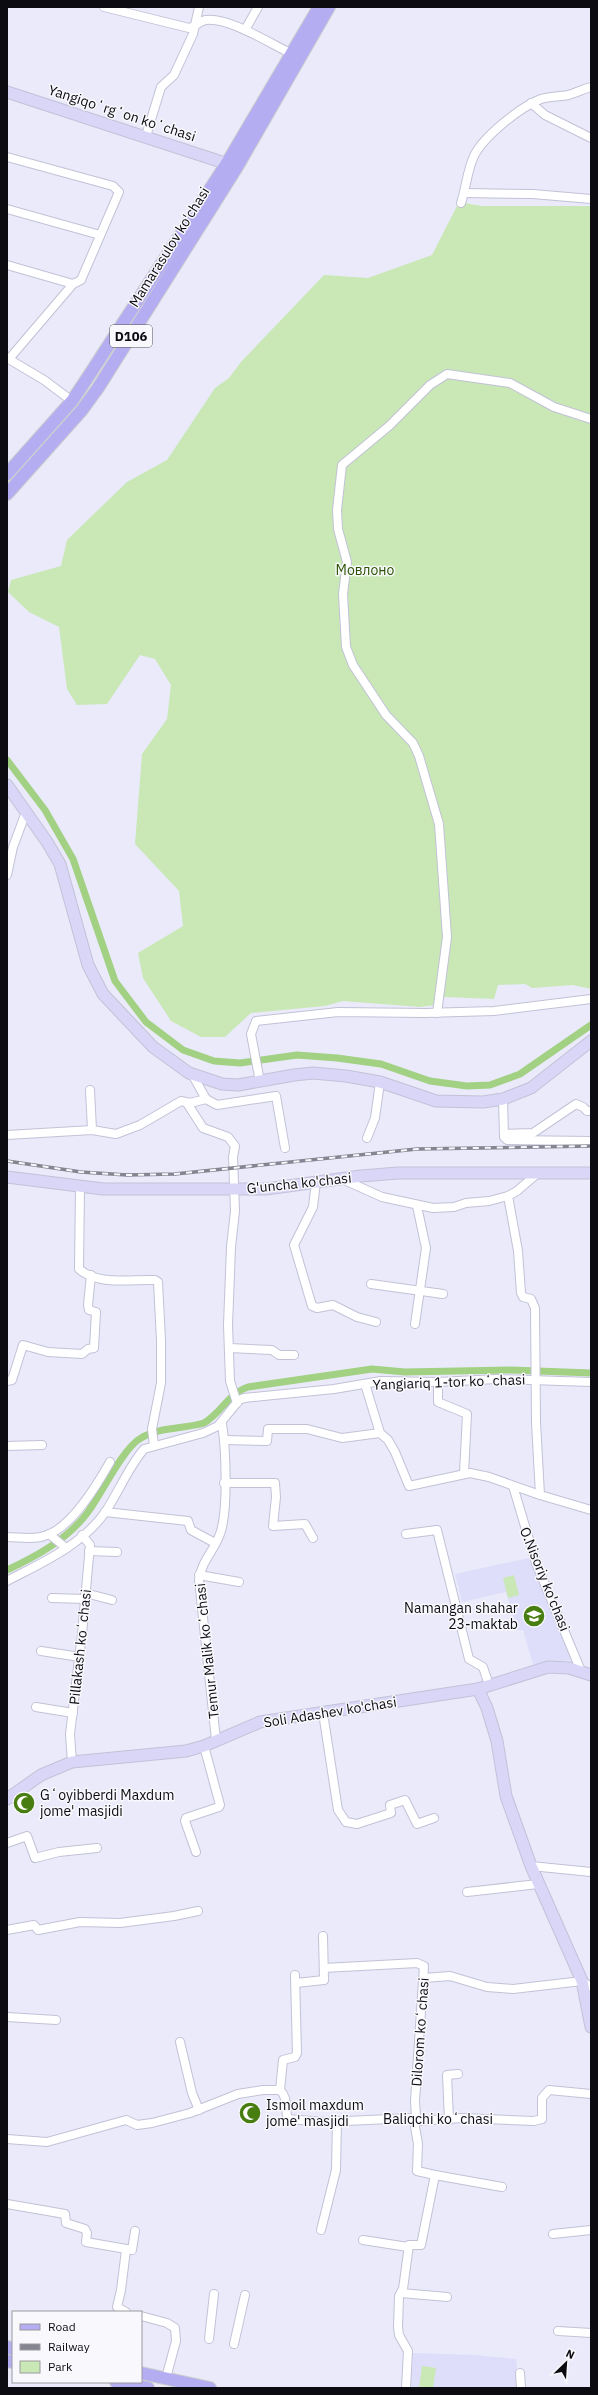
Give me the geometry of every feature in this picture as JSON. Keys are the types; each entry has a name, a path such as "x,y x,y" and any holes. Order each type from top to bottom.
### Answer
{"main road":[{"name":"D106","path":"232,165 319,7"},
{"name":"D106","path":"232,165 329,7"},
{"name":"Mamarasulov ko'chasi","path":"7,474 72,401 232,165"},
{"name":"Mamarasulov ko'chasi","path":"7,494 82,410 98,388 232,165"},
{"path":"142,2373 210,2388"},
{"path":"121,2383 142,2387"}],"street":[{"path":"104,7 185,28 196,26 201,21 211,20 245,30 292,54"},
{"path":"146,136 161,87 174,75 196,26 199,7"},
{"path":"245,30 258,7"},
{"path":"461,204 465,193 470,164 484,141 531,103 542,99 568,95 591,87"},
{"name":"Yangiqoʻrgʻon koʻchasi","path":"7,92 232,165"},
{"path":"531,103 545,115 591,138"},
{"path":"7,158 117,188 119,192 81,280 73,284 8,359 44,380 72,401"},
{"path":"465,193 533,194 591,199"},
{"path":"7,209 100,235"},
{"path":"7,265 73,284"},
{"path":"436,1013 447,937 439,824 419,756 413,743 386,716 353,665 346,647 343,594 348,562 338,529 336,510 342,465 389,426 430,386 447,374 510,383 554,407 591,419"},
{"path":"7,784 60,864 88,965 103,994 153,1047 192,1074 222,1084 238,1085 260,1080 313,1073 380,1082 436,1101 483,1102 504,1099 531,1088 591,1041"},
{"path":"7,875 13,847 26,812"},
{"path":"260,1080 251,1034 256,1021 338,1012 436,1013 530,1008 591,1000"},
{"path":"192,1074 206,1098 213,1104 222,1105 276,1096 285,1148"},
{"path":"367,1138 375,1118 380,1082"},
{"path":"90,1090 92,1130"},
{"path":"7,1135 92,1130 109,1134 124,1132 140,1125 181,1101 187,1103 206,1098"},
{"path":"504,1099 504,1134 507,1140 591,1141"},
{"path":"7,1581 44,1563 63,1546 82,1535 105,1512 140,1454 154,1443 203,1433 222,1424 237,1402 231,1389 228,1298 235,1189 233,1168 234,1143 228,1137 203,1128 187,1103"},
{"path":"504,1134 533,1133 576,1104 583,1107 586,1111 591,1111"},
{"name":"G'uncha ko'chasi","path":"7,1178 103,1189 266,1189 341,1178 398,1173 591,1173"},
{"path":"341,1178 382,1197 417,1206 447,1208 508,1196 517,1191 538,1173"},
{"path":"316,1182 313,1207 294,1245 312,1306 317,1308 333,1305 357,1317 376,1322"},
{"path":"80,1186 78,1267 82,1272 111,1281 158,1281 162,1340 161,1383 152,1429 154,1443"},
{"path":"508,1196 518,1251 520,1293 523,1297 531,1300 535,1305 536,1422 540,1495"},
{"path":"416,1324 419,1290 426,1248 417,1206"},
{"path":"7,1381 12,1380 23,1345 48,1352 82,1354 88,1349 94,1348 96,1314 95,1311 89,1310 88,1305 91,1276"},
{"path":"371,1284 443,1294"},
{"path":"229,1348 272,1350 279,1355 294,1355"},
{"name":"Yangiariq 1-tor koʻchasi","path":"237,1402 244,1398 381,1381 438,1382 497,1379 536,1374 591,1382"},
{"path":"438,1382 438,1402 467,1414 464,1473"},
{"path":"365,1384 380,1434 388,1440 395,1452 409,1486 464,1473 479,1474 540,1495 591,1510"},
{"name":"Temur Malik koʻchasi","path":"216,1740 200,1603 199,1575 204,1561 215,1543 222,1524 224,1440 222,1424"},
{"path":"224,1440 267,1441 268,1429 287,1428 307,1429 342,1438 380,1434"},
{"path":"7,1446 42,1445"},
{"path":"7,1537 34,1538 50,1534 62,1525 84,1502 110,1462"},
{"path":"224,1483 275,1484 277,1488 273,1526 305,1524 313,1538"},
{"name":"O.Nisoriy ko'chasi","path":"513,1486 534,1556 586,1673"},
{"path":"105,1512 188,1521 191,1530 215,1543"},
{"path":"406,1534 437,1530 469,1659 483,1667 489,1685"},
{"path":"50,1534 63,1546"},
{"name":"Pillakash koʻchasi","path":"72,1762 70,1734 80,1657 90,1545 82,1535"},
{"path":"89,1551 118,1552"},
{"path":"199,1575 239,1582"},
{"path":"52,1598 85,1596 112,1600"},
{"path":"42,1651 80,1657"},
{"name":"Soli Adashev ko'chasi","path":"7,1799 41,1775 72,1762 186,1751 204,1746 260,1722 478,1689 548,1667 569,1668 586,1673"},
{"path":"478,1689 485,1702 497,1741 506,1796 531,1866 538,1884 586,1984 591,2027"},
{"path":"36,1707 73,1713"},
{"path":"323,1713 338,1810 346,1822 357,1824 391,1813 390,1805 405,1800 417,1824 434,1818"},
{"path":"196,1852 185,1821 186,1818 219,1807 220,1805 204,1746"},
{"path":"7,1843 27,1836 35,1858 64,1851 97,1848"},
{"path":"531,1866 591,1872"},
{"path":"467,1892 538,1884"},
{"path":"7,1930 34,1925 38,1930 80,1922 120,1923 174,1916 198,1911"},
{"path":"7,2139 47,2142 120,2121 126,2120 142,2125 199,2110 238,2094 263,2090 280,2090 284,2060 295,2057 297,2053 296,1979 323,1981 323,1936"},
{"name":"Dilorom koʻchasi","path":"324,1968 422,1964 424,1966 414,2130 418,2144 417,2171 435,2174"},
{"path":"424,1978 450,1976 487,1987 513,1989 586,1984"},
{"path":"7,2017 56,2020"},
{"path":"180,2042 192,2093 199,2110"},
{"path":"450,2120 447,2075 458,2074"},
{"name":"Baliqchi koʻchasi","path":"280,2090 286,2098 288,2119 337,2121 415,2119 418,2121 462,2118 538,2120 543,2117 542,2098 549,2090 591,2094"},
{"path":"321,2230 336,2170 337,2121"},
{"path":"363,2240 408,2247 409,2245 421,2245 435,2174 502,2187"},
{"path":"7,2204 65,2214 68,2224 86,2230 85,2240 87,2243 126,2250 133,2248 135,2231"},
{"path":"553,2234 591,2230"},
{"path":"406,2388 408,2351 400,2336 398,2327 399,2296 401,2293 408,2247"},
{"path":"124,2311 117,2307 122,2290 126,2250"},
{"path":"401,2293 447,2297"},
{"path":"209,2339 214,2294"},
{"path":"234,2344 245,2295"},
{"path":"142,2316 168,2323 175,2328 176,2340 166,2378"},
{"path":"558,2331 591,2333"},
{"path":"520,2373 522,2388"}],"shaded area":[{"name":"Namangan shahar 23-maktab","path":"529,1558 575,1660 533,1664 523,1630 517,1630 506,1592 462,1602 455,1574"},
{"path":"413,2353 476,2355 516,2359 519,2388 411,2388"}],"green space":[{"name":"Мовлоно","path":"459,202 482,206 591,206 591,989 573,985 532,988 525,984 498,985 494,999 445,997 435,1005 420,1007 343,1001 325,1006 251,1013 225,1037 201,1037 171,1021 143,978 138,953 183,926 179,891 135,844 142,754 167,719 171,685 155,659 140,655 107,704 77,705 67,689 59,627 29,612 8,592 11,580 61,566 67,540 127,482 167,460 215,388 229,378 241,362 324,275 368,278 432,255"},
{"path":"514,1575 519,1595 508,1598 503,1578"},
{"path":"422,2366 436,2368 433,2388 419,2388"}],"waterway":[{"path":"7,760 45,810 73,859 115,981 146,1022 183,1050 214,1061 240,1063 297,1055 337,1058 381,1064 430,1081 467,1086 490,1085 520,1074 591,1025"},
{"path":"7,1570 41,1553 61,1539 80,1522 94,1504 120,1461 134,1443 148,1434 204,1423 210,1419 230,1398 248,1387 372,1369 405,1372 511,1370 591,1373"}],"railway":[{"path":"7,1161 81,1172 127,1175 175,1174 417,1149 591,1146"}],"place":[{"name":"Namangan shahar 23-maktab","path":"534,1616"},
{"name":"Gʻoyibberdi Maxdum jome' masjidi","path":"24,1803"},
{"name":"Ismoil maxdum jome' masjidi","path":"250,2113"}]}
